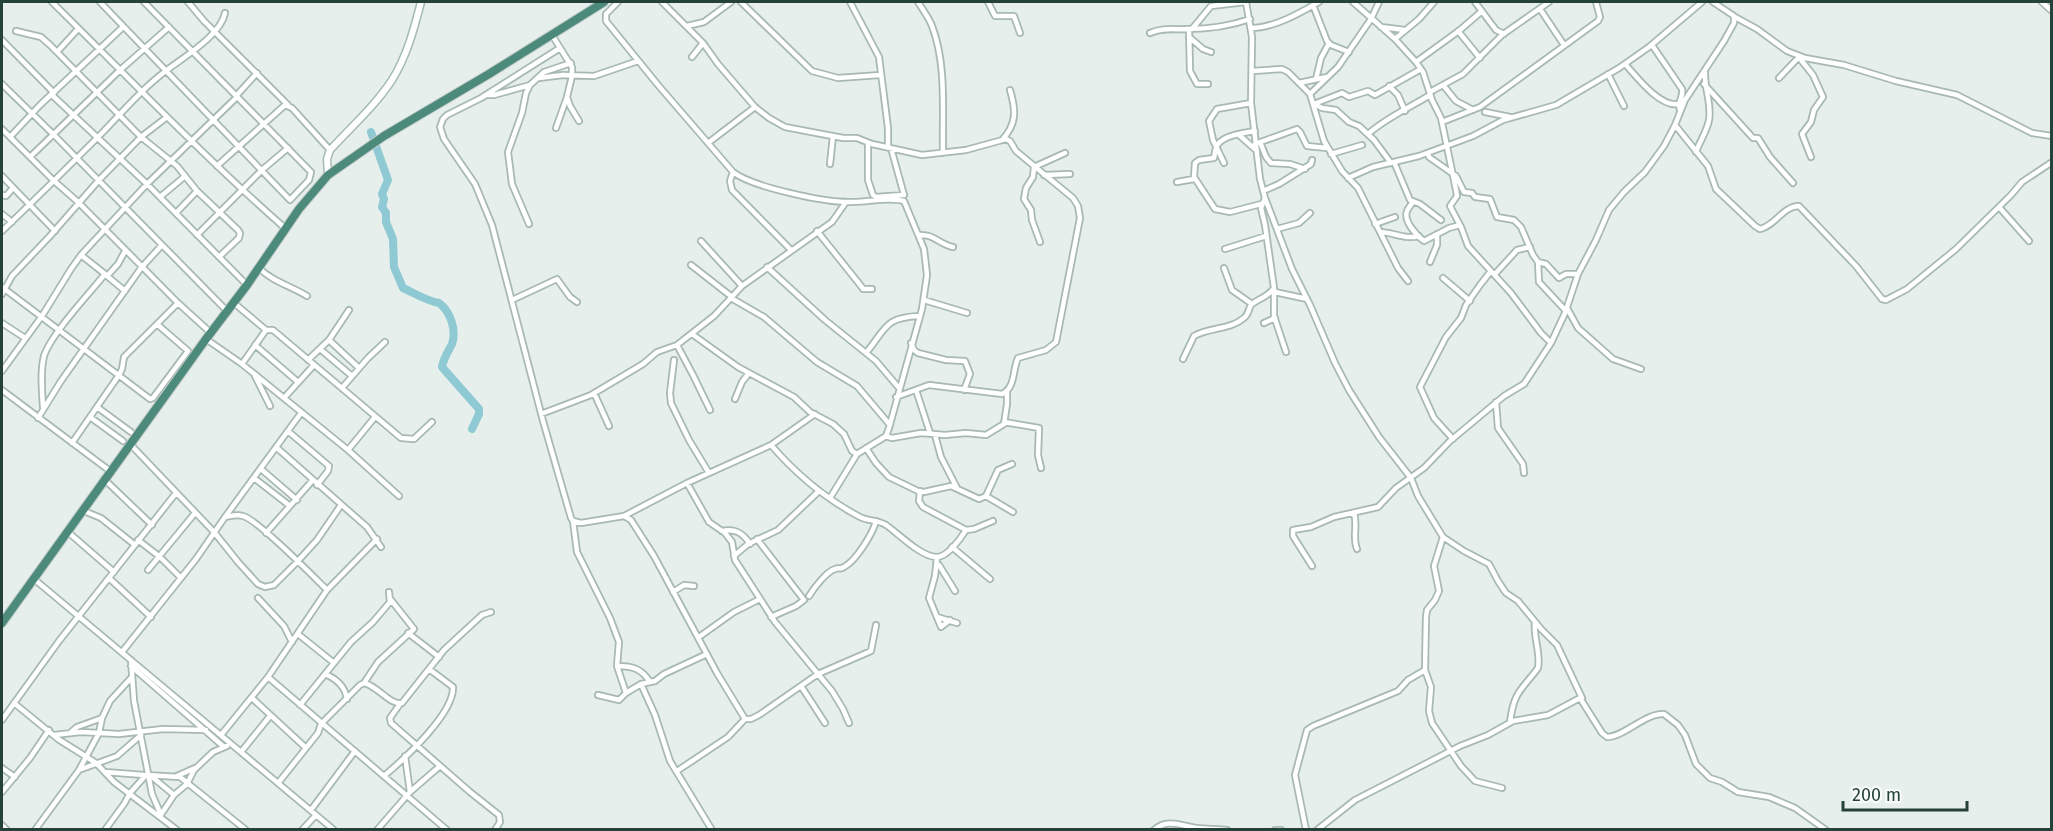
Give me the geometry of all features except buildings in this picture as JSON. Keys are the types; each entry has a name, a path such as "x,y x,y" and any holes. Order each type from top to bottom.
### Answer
{"highway":[{"path":"2,623 84,511 127,443 228,312 299,209 328,175 384,136 604,2"}],"main road":[{"path":"328,175 327,159 330,150 392,80 408,49 421,2"}],"street":[{"path":"52,2 241,191 286,229"},
{"path":"101,2 290,200 309,180 311,172 144,2"},
{"path":"188,2 330,150"},
{"path":"618,2 606,14 606,21 708,143 741,178 760,185 846,202 904,201"},
{"path":"662,2 697,36 754,107 785,127 857,138 868,143 922,155 966,150 1009,140 1013,149 1073,198 1078,206 1080,218 1056,342 1046,350 1018,358 1012,384 1006,392 999,395 929,385 897,397"},
{"path":"687,26 709,19 731,2"},
{"path":"741,2 812,71 838,78 880,75"},
{"path":"830,498 857,454 886,436 924,300 927,265 919,234 904,201 890,147 879,57 850,2"},
{"path":"918,2 932,26 937,46 943,90 943,153"},
{"path":"988,2 995,16 1014,16 1020,33"},
{"path":"1208,84 1197,84 1191,75 1190,29 1211,6 1246,2 1251,28 1251,103 1263,191 1298,283 1335,363 1379,437 1412,478 1418,496 1443,537 1489,564 1506,593 1518,601 1558,648 1602,733 1607,737 1617,735 1628,727 1655,715 1664,714 1678,725 1685,735 1696,764 1710,778 1738,792 1769,797 1795,808 1826,830"},
{"path":"1251,28 1263,27 1318,2"},
{"path":"1353,2 1395,39 1421,69 1442,122 1447,145 1457,196 1450,206 1468,246 1511,292 1551,343"},
{"path":"1310,94 1338,67 1371,19 1379,2"},
{"path":"1395,39 1419,19 1434,2"},
{"path":"1474,2 1496,30 1504,34"},
{"path":"1368,134 1392,115 1405,111 1463,74 1504,34 1549,2"},
{"path":"1442,122 1480,107 1599,20 1596,2"},
{"path":"1348,178 1373,167 1428,153 1473,136 1496,123 1513,117 1556,105 1625,64 1652,45 1701,2"},
{"path":"1713,2 1797,56 1813,75 1823,97 1814,110 1811,122 1802,134 1811,157"},
{"path":"2042,2 2052,10"},
{"path":"1312,5 1329,44 1349,51"},
{"path":"1540,9 1564,45"},
{"path":"1416,62 1482,11"},
{"path":"2,231 120,115 140,92 193,51 214,31 225,13"},
{"path":"1312,566 1293,536 1293,530 1311,527 1334,517 1376,508 1496,402 1524,384 1551,343 1567,309 1578,274 1609,210 1655,160 1675,125 1685,100 1724,41 1735,17"},
{"path":"1150,33 1162,29 1230,25 1250,19"},
{"path":"697,36 696,32 700,23"},
{"path":"10,137 123,27"},
{"path":"30,157 119,71 169,27"},
{"path":"1380,27 1405,30"},
{"path":"57,52 78,28"},
{"path":"16,31 41,38 57,52 238,230 240,236 219,257"},
{"path":"1458,31 1480,58"},
{"path":"552,35 572,65 584,76"},
{"path":"1189,37 1210,51"},
{"path":"2,40 74,116 147,184 247,285"},
{"path":"692,57 703,43"},
{"path":"1316,79 1323,53 1329,44"},
{"path":"1652,45 1682,89 1678,104 1680,111"},
{"path":"560,48 485,95 447,115 440,127 444,139 475,184 485,203 565,501 573,521 578,552 619,642 617,666 626,693"},
{"path":"1779,78 1797,56"},
{"path":"1797,56 1850,66 1896,81 1957,95 2032,133 2052,136"},
{"path":"536,79 599,75 638,61"},
{"path":"1625,64 1646,87 1661,99 1671,104 1678,104"},
{"path":"556,128 567,97 572,65"},
{"path":"529,224 512,184 507,158 511,139 530,85 544,72 572,65"},
{"path":"1252,71 1282,69 1310,94 1321,134 1331,154 1358,188 1398,268 1408,281"},
{"path":"1314,104 1343,93 1349,97 1368,91 1375,95 1421,69"},
{"path":"1696,152 1707,129 1709,119 1704,84 1705,72"},
{"path":"2,371 42,316 81,255 147,184 215,120 257,73"},
{"path":"1608,74 1624,106"},
{"path":"1299,83 1327,77"},
{"path":"2,84 228,312"},
{"path":"1704,84 1753,137 1758,138 1770,157 1793,183"},
{"path":"485,95 494,95 530,85"},
{"path":"1443,85 1456,101 1473,110"},
{"path":"1389,86 1398,95 1405,111"},
{"path":"1002,140 1010,130 1014,119 1013,98 1010,90"},
{"path":"567,97 579,121"},
{"path":"1224,163 1208,124 1214,110 1236,104 1251,103"},
{"path":"1314,104 1338,111 1349,122 1359,126 1368,134 1393,162 1407,196 1441,220"},
{"path":"217,166 285,105 288,105"},
{"path":"708,143 754,107"},
{"path":"1480,107 1496,123"},
{"path":"1485,112 1513,117"},
{"path":"2,294 3,288 24,261 55,231 78,202 141,137 167,117"},
{"path":"1675,125 1708,166 1716,189 1755,226 1760,229 1767,227 1790,208 1799,206 1884,300 1893,298 1915,282 1970,237 2022,182 2052,162"},
{"path":"2,129 78,202 208,336 348,450 399,496"},
{"path":"1257,145 1297,129 1307,146 1328,148"},
{"path":"1255,131 1225,140 1216,146 1214,158 1199,160 1195,163 1194,179 1215,209 1229,212 1261,204 1265,198"},
{"path":"1239,135 1257,145 1271,163 1290,164 1305,169"},
{"path":"830,164 833,136"},
{"path":"868,143 868,180 873,195 876,197 903,195"},
{"path":"1331,154 1362,145"},
{"path":"197,235 218,212 288,148"},
{"path":"1040,242 1031,210 1024,199 1026,188 1033,177 1035,167 1065,153"},
{"path":"1428,153 1429,157 1458,179 1464,192 1491,200 1497,217 1514,220 1520,225 1538,262 1539,282 1567,309 1578,328 1613,359 1641,369"},
{"path":"1263,191 1305,169 1312,160"},
{"path":"733,172 730,181 732,189 791,250"},
{"path":"1044,175 1070,174"},
{"path":"2,176 55,231"},
{"path":"160,197 184,177"},
{"path":"1177,182 1194,179"},
{"path":"2,195 6,195 13,188"},
{"path":"176,213 197,191"},
{"path":"541,414 594,393 643,364 657,351 676,345 692,334 718,312 742,286 835,219 846,202"},
{"path":"1413,202 1407,211 1406,219 1425,241 1451,227 1460,225"},
{"path":"1261,204 1274,277 1275,318 1286,352"},
{"path":"1999,207 2029,241"},
{"path":"1277,229 1299,223 1310,213"},
{"path":"2,214 12,222"},
{"path":"1375,224 1395,217"},
{"path":"817,231 863,289 872,289"},
{"path":"1380,232 1389,232 1409,238 1419,236"},
{"path":"919,234 933,236 946,246 953,247"},
{"path":"1430,262 1437,245 1437,234"},
{"path":"1225,249 1266,236"},
{"path":"701,241 742,286"},
{"path":"38,418 141,267 162,245"},
{"path":"1452,439 1434,418 1420,387 1444,340 1461,318 1470,301 1517,249 1530,247"},
{"path":"43,409 43,359 59,330 118,264 125,251"},
{"path":"81,255 124,291"},
{"path":"1538,262 1546,264 1559,278 1565,274 1578,274"},
{"path":"691,265 731,298 764,317 817,362 857,386 890,424"},
{"path":"767,267 797,297 866,353 899,388"},
{"path":"259,268 270,279 291,286 307,296"},
{"path":"1224,268 1232,290 1252,304"},
{"path":"1443,278 1470,301"},
{"path":"512,300 557,279 577,302"},
{"path":"3,288 147,398 153,398 188,351 158,324"},
{"path":"1274,290 1307,299"},
{"path":"1183,359 1194,336 1204,331 1225,328 1240,321 1247,315 1252,304 1274,290"},
{"path":"924,300 967,313"},
{"path":"72,443 119,375 124,357 178,303"},
{"path":"234,303 266,330 277,332 395,434 407,439 419,436 432,422"},
{"path":"308,360 329,340 349,310"},
{"path":"866,353 884,327 902,317 920,316"},
{"path":"1264,323 1275,318"},
{"path":"2,323 25,338"},
{"path":"242,364 266,330"},
{"path":"692,334 749,373 794,397 814,414 840,430 852,451 857,454"},
{"path":"329,340 359,368"},
{"path":"342,388 385,342"},
{"path":"911,343 918,353 946,360 965,361 970,374 964,390"},
{"path":"255,345 298,382"},
{"path":"676,345 710,411"},
{"path":"320,349 352,376"},
{"path":"674,360 671,404 709,473"},
{"path":"284,398 314,365"},
{"path":"253,373 270,406"},
{"path":"735,399 742,382 749,373"},
{"path":"2,390 110,471"},
{"path":"915,390 927,426 933,434 941,457 957,488"},
{"path":"886,436 892,438 907,434 966,433 986,435 1003,425 1007,404 1006,392"},
{"path":"594,393 609,426"},
{"path":"1496,402 1498,428 1523,464 1524,473"},
{"path":"97,407 131,432"},
{"path":"122,652 206,546 301,413"},
{"path":"573,521 581,523 624,516 687,483 771,445 814,414"},
{"path":"90,417 127,443 214,532 258,584 265,587 274,585 297,562 317,540 341,505"},
{"path":"348,450 375,417"},
{"path":"1004,422 1039,428 1038,455 1041,468"},
{"path":"289,432 329,466 328,471 317,485"},
{"path":"771,445 791,467 819,491 863,518 884,524 937,560 955,591"},
{"path":"277,448 312,481 362,522 381,547"},
{"path":"866,448 876,463 892,479 920,491 951,486 976,498 986,496 996,473 1012,464"},
{"path":"261,469 297,500"},
{"path":"254,478 290,506"},
{"path":"104,480 152,525"},
{"path":"266,533 312,481"},
{"path":"687,483 709,522 732,542 734,556 771,617 838,700 849,723"},
{"path":"734,556 758,539 778,530 819,491"},
{"path":"920,491 919,501 923,507 966,530 993,521"},
{"path":"2,720 78,615 176,493"},
{"path":"986,496 1014,512"},
{"path":"84,511 101,518 160,557 181,578"},
{"path":"148,570 195,513"},
{"path":"1354,513 1356,524 1353,540 1357,549"},
{"path":"225,517 243,516 266,533 327,590"},
{"path":"624,516 634,524 654,556 745,719"},
{"path":"809,596 827,574 835,569 843,568 851,561 872,533 876,521"},
{"path":"950,620 941,627 929,598 936,576 937,560 966,530"},
{"path":"721,531 741,533 750,544"},
{"path":"68,532 114,572"},
{"path":"1443,537 1434,564 1439,591 1427,610 1426,617 1425,670 1431,687 1430,716 1461,766 1475,781 1502,788"},
{"path":"221,735 268,677 327,590 377,539"},
{"path":"758,539 765,552 804,600 771,617"},
{"path":"952,547 990,579"},
{"path":"108,578 151,616"},
{"path":"34,579 334,830"},
{"path":"673,591 684,585 694,586"},
{"path":"279,782 318,733 321,724 364,683 378,662 414,627 391,600 389,592"},
{"path":"258,598 284,626 292,642"},
{"path":"699,638 734,612 760,599"},
{"path":"300,705 351,642 373,622 391,600"},
{"path":"491,612 482,615 439,657 390,718 391,723 499,815 501,822 495,830"},
{"path":"937,617 957,623"},
{"path":"1510,722 1518,691 1538,668 1535,622"},
{"path":"677,771 728,737 745,719 759,715 818,674 871,651 876,625"},
{"path":"408,633 439,657"},
{"path":"298,634 334,663"},
{"path":"598,695 617,700 641,684 651,682 707,654"},
{"path":"131,660 134,701 153,797 160,815"},
{"path":"131,666 224,747"},
{"path":"617,666 640,669 651,682"},
{"path":"384,776 436,723 454,690 429,669"},
{"path":"1306,830 1295,775 1307,730 1398,691 1425,670"},
{"path":"325,674 339,681 345,690 347,699"},
{"path":"268,677 329,731 408,794 447,830"},
{"path":"35,830 79,770 99,733 102,718 110,701 131,678"},
{"path":"364,683 374,686 400,704"},
{"path":"641,684 655,715 669,761 712,830"},
{"path":"801,686 825,723"},
{"path":"252,698 306,748"},
{"path":"1317,830 1355,801 1452,750 1488,735 1510,722 1548,715 1582,698"},
{"path":"15,703 54,735 96,763 174,828"},
{"path":"242,752 270,716"},
{"path":"69,734 77,727 102,718"},
{"path":"2,792 49,730"},
{"path":"54,735 206,730"},
{"path":"318,733 329,731"},
{"path":"79,770 117,756 141,733"},
{"path":"160,815 174,795 188,784 192,772 197,767 213,752 231,744"},
{"path":"310,810 355,751"},
{"path":"405,756 408,794"},
{"path":"377,830 408,794 440,766"},
{"path":"104,772 150,777 177,776 197,767"},
{"path":"2,768 15,777"},
{"path":"177,776 246,830"},
{"path":"105,830 130,793 150,777"},
{"path":"150,777 174,795"},
{"path":"151,809 153,797"},
{"path":"302,830 316,814"},
{"path":"435,830 439,823"},
{"path":"1154,830 1162,825 1179,823 1196,828 1227,830"},
{"path":"2,825 7,830"},
{"path":"1275,830 1281,830"}],"waterway":[{"path":"371,132 388,180 382,194 384,199 382,207 386,213 386,222 393,239 394,267 403,288 439,303 449,316 454,333 442,367 479,409 472,429"}]}
